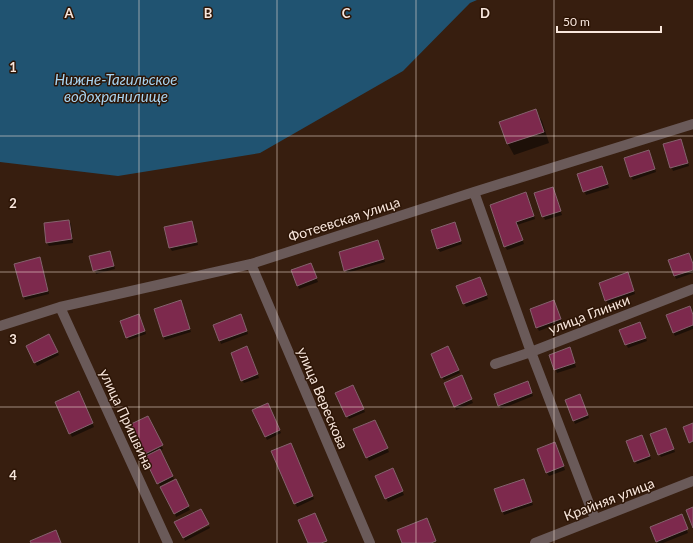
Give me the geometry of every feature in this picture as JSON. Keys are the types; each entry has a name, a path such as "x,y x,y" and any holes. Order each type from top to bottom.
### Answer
{"street":[{"name":"Фотеевская улица","path":"0,326 60,307 251,264 474,192 693,124"},
{"path":"474,192 531,352 595,519"},
{"name":"улица Верескова","path":"251,264 370,543"},
{"name":"улица Глинки","path":"495,364 531,352 693,289"},
{"name":"улица Пришвина","path":"60,307 168,543"},
{"name":"Крайняя улица","path":"534,543 693,482"}],"water":[{"name":"Нижне-Тагильское водохранилище","path":"0,0 477,0 470,3 403,71 260,153 118,176 0,162"}],"building":[{"path":"536,109 544,132 507,144 499,122"},
{"path":"681,139 688,163 670,168 663,144"},
{"path":"649,150 655,169 630,177 624,158"},
{"path":"602,166 608,184 583,192 577,174"},
{"path":"553,187 561,211 542,217 534,193"},
{"path":"526,192 534,216 516,222 523,240 504,247 490,205"},
{"path":"69,220 72,239 46,243 44,223"},
{"path":"192,221 197,242 169,248 164,227"},
{"path":"455,222 461,241 437,249 431,230"},
{"path":"378,240 384,259 344,271 339,252"},
{"path":"110,251 114,266 93,271 89,256"},
{"path":"689,253 693,264 693,270 674,276 668,260"},
{"path":"40,257 48,291 23,297 14,264"},
{"path":"311,263 317,278 297,286 291,270"},
{"path":"628,272 634,291 605,301 599,283"},
{"path":"480,277 487,295 463,304 456,286"},
{"path":"181,300 190,329 163,337 154,309"},
{"path":"554,300 561,319 536,328 530,309"},
{"path":"690,306 693,315 693,325 673,333 666,315"},
{"path":"139,314 145,331 126,338 120,321"},
{"path":"241,314 247,331 219,341 213,325"},
{"path":"640,322 646,338 625,345 619,330"},
{"path":"49,334 58,352 34,363 26,346"},
{"path":"247,346 258,374 241,381 231,353"},
{"path":"448,346 459,370 441,378 431,354"},
{"path":"570,347 575,363 554,370 549,355"},
{"path":"462,375 472,399 454,407 444,383"},
{"path":"528,381 532,393 498,406 494,394"},
{"path":"353,385 364,409 346,417 335,393"},
{"path":"79,391 93,423 69,434 55,402"},
{"path":"580,394 588,415 573,421 565,400"},
{"path":"268,403 280,430 265,437 252,410"},
{"path":"148,416 163,445 145,454 131,424"},
{"path":"375,420 388,448 366,458 353,429"},
{"path":"693,423 693,441 689,443 683,427"},
{"path":"666,428 674,449 658,455 650,434"},
{"path":"642,435 650,456 634,462 626,441"},
{"path":"555,442 564,466 546,473 537,449"},
{"path":"291,443 313,496 294,504 271,451"},
{"path":"160,449 173,476 157,484 144,457"},
{"path":"393,468 403,491 385,499 375,476"},
{"path":"176,479 189,506 174,514 160,487"},
{"path":"524,479 532,502 502,512 494,489"},
{"path":"693,507 693,528 686,510"},
{"path":"201,509 209,524 183,538 174,522"},
{"path":"315,513 327,541 321,543 308,543 298,520"},
{"path":"682,514 688,529 656,542 650,527"},
{"path":"427,518 436,541 431,543 402,543 397,530"},
{"path":"56,530 61,543 31,543 30,541"}]}
